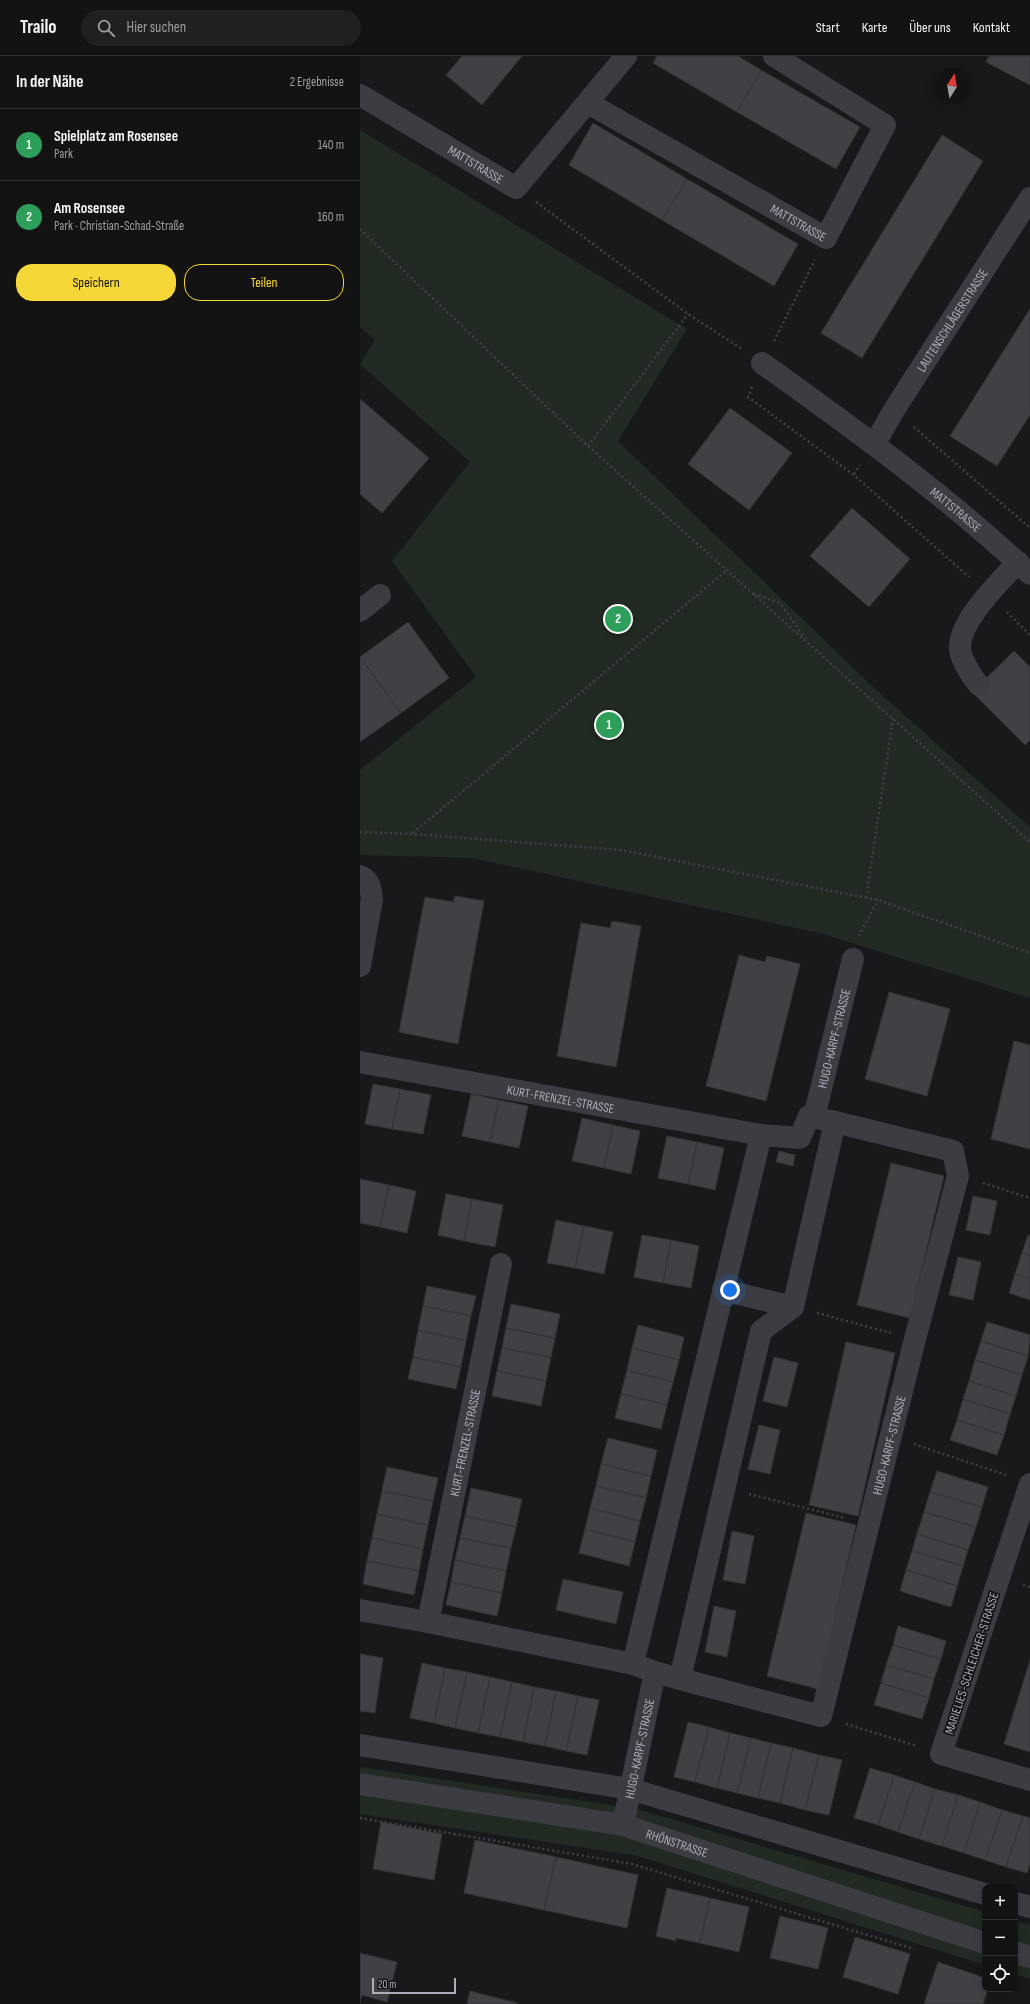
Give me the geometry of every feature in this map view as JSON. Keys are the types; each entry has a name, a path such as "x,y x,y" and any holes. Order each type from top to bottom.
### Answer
{"street":[{"name":"MATTSTRASSE","path":"360,95 516,188 626,56"},
{"name":"MATTSTRASSE","path":"588,103 826,238 885,125 774,56"},
{"name":"LAUTENSCHLÄGERSTRASSE","path":"875,444 894,410 1030,198"},
{"name":"MATTSTRASSE","path":"762,363 875,444 1024,568"},
{"path":"979,685 973,679 960,651 965,625 989,594 1024,568"},
{"path":"360,611 380,595"},
{"path":"360,876 366,878 371,888 372,899 360,966"},
{"name":"HUGO-KARPF-STRASSE","path":"814,1117 853,959"},
{"name":"KURT-FRENZEL-STRASSE","path":"360,1062 761,1135"},
{"name":"HUGO-KARPF-STRASSE","path":"761,1135 800,1138 808,1116 814,1117 953,1151 958,1176 890,1437 821,1716"},
{"path":"680,1679 761,1331 793,1307 835,1122"},
{"path":"633,1664 761,1135"},
{"name":"KURT-FRENZEL-STRASSE","path":"428,1622 501,1264"},
{"path":"723,1290 793,1307"},
{"name":"MARIELIES-SCHLEICHER-STRASSE","path":"941,1754 1030,1484"},
{"path":"360,1610 428,1622 633,1664 680,1679 821,1716"},
{"name":"HUGO-KARPF-STRASSE","path":"623,1825 655,1672"},
{"path":"360,1745 630,1789 982,1893"},
{"path":"941,1754 1030,1780"},
{"name":"RHÖNSTRASSE","path":"360,1784 623,1825 982,1942"},
{"path":"1018,1904 1030,1907"},
{"path":"1018,1953 1030,1957"}],"path":[{"path":"516,188 688,314 762,363"},
{"path":"360,229 588,446 1030,842"},
{"path":"826,238 762,363 748,397 854,475 989,594 1030,635"},
{"path":"588,446 688,314"},
{"path":"894,410 1030,528"},
{"path":"412,834 727,570"},
{"path":"753,594 780,603 810,645"},
{"path":"866,898 893,719"},
{"path":"360,832 412,834 621,850 878,900 1030,953"},
{"path":"853,959 860,933 878,900"},
{"path":"958,1176 1030,1198"},
{"path":"793,1307 915,1339"},
{"path":"890,1437 1008,1475"},
{"path":"725,1488 869,1524"},
{"path":"821,1716 941,1754"},
{"path":"360,1818 632,1864 918,1950"}],"shaded area":[{"path":"360,130 687,329 618,441 872,686 1030,827 1030,998 819,933 472,858 360,855 360,770 476,677 392,561 470,462 360,364 375,340 360,327"},
{"path":"360,1767 637,1809 982,1911 982,1964 638,1856 360,1814"},
{"path":"1018,1922 1030,1925 1030,1979 1018,1975"}],"building":[{"path":"462,56 522,56 482,105 446,75"},
{"path":"657,56 738,56 761,70 737,112 653,63"},
{"path":"989,56 1030,56 1030,85 986,62"},
{"path":"761,70 860,127 836,169 737,112"},
{"path":"593,123 687,179 662,220 569,165"},
{"path":"942,135 983,161 862,358 821,333"},
{"path":"687,179 798,244 774,286 662,220"},
{"path":"1030,309 1030,415 997,466 950,436"},
{"path":"360,399 429,458 382,513 360,494"},
{"path":"730,408 792,453 749,510 688,464"},
{"path":"852,508 910,559 869,607 810,556"},
{"path":"408,622 449,678 401,713 360,657"},
{"path":"1014,651 1030,667 1030,740 1025,745 972,692"},
{"path":"360,657 401,713 360,742"},
{"path":"455,896 484,901 458,1044 399,1032 425,897 453,902"},
{"path":"612,921 641,926 616,1067 557,1056 581,923 610,928"},
{"path":"739,955 765,962 767,956 800,964 766,1101 706,1086"},
{"path":"889,992 950,1009 927,1096 865,1079"},
{"path":"1014,1041 1030,1045 1030,1149 991,1139"},
{"path":"373,1084 400,1089 392,1129 365,1124"},
{"path":"400,1089 431,1095 423,1134 392,1129"},
{"path":"471,1094 499,1100 490,1142 462,1136"},
{"path":"499,1100 528,1106 519,1148 490,1142"},
{"path":"582,1118 613,1125 604,1168 572,1161"},
{"path":"613,1125 640,1131 631,1174 604,1168"},
{"path":"667,1136 697,1142 688,1184 658,1178"},
{"path":"697,1142 724,1148 715,1190 688,1184"},
{"path":"779,1151 795,1155 793,1166 776,1162"},
{"path":"891,1163 944,1176 910,1318 857,1305"},
{"path":"360,1179 389,1185 380,1227 360,1223"},
{"path":"389,1185 416,1191 407,1233 380,1227"},
{"path":"446,1194 472,1199 464,1241 438,1235"},
{"path":"973,1196 997,1201 990,1235 966,1230"},
{"path":"472,1199 503,1205 495,1247 464,1241"},
{"path":"556,1220 584,1226 575,1268 547,1263"},
{"path":"584,1226 613,1232 604,1274 575,1268"},
{"path":"642,1235 671,1240 663,1283 634,1277"},
{"path":"1028,1235 1030,1236 1030,1256 1022,1253"},
{"path":"671,1240 699,1246 691,1288 663,1283"},
{"path":"1022,1253 1030,1256 1030,1279 1015,1274"},
{"path":"958,1257 981,1262 973,1300 949,1295"},
{"path":"1015,1274 1030,1279 1030,1300 1009,1293"},
{"path":"427,1286 476,1296 471,1316 423,1306"},
{"path":"511,1304 560,1314 555,1338 506,1328"},
{"path":"423,1306 471,1316 466,1341 418,1330"},
{"path":"987,1322 1030,1335 1028,1356 981,1341"},
{"path":"638,1325 684,1337 679,1360 632,1348"},
{"path":"506,1328 555,1338 551,1357 502,1348"},
{"path":"418,1330 466,1341 461,1367 413,1357"},
{"path":"981,1341 1028,1356 1022,1375 975,1360"},
{"path":"846,1342 895,1353 858,1516 809,1505"},
{"path":"502,1348 551,1357 546,1381 497,1371"},
{"path":"632,1348 679,1360 673,1382 627,1370"},
{"path":"413,1357 461,1367 456,1389 408,1379"},
{"path":"774,1357 798,1363 787,1407 763,1401"},
{"path":"975,1360 1022,1375 1016,1396 969,1381"},
{"path":"627,1370 673,1382 667,1405 621,1394"},
{"path":"497,1371 546,1381 541,1406 492,1396"},
{"path":"969,1381 1016,1396 1010,1414 963,1399"},
{"path":"621,1394 667,1405 661,1429 615,1418"},
{"path":"963,1399 1010,1414 1004,1435 957,1420"},
{"path":"957,1420 1004,1435 997,1455 950,1440"},
{"path":"759,1425 780,1430 770,1474 748,1469"},
{"path":"608,1438 657,1450 651,1476 601,1464"},
{"path":"601,1464 651,1476 646,1498 596,1486"},
{"path":"387,1467 438,1478 433,1501 382,1491"},
{"path":"937,1471 988,1487 982,1507 930,1492"},
{"path":"596,1486 646,1498 640,1521 590,1508"},
{"path":"471,1488 522,1499 516,1527 465,1516"},
{"path":"382,1491 433,1501 428,1525 377,1514"},
{"path":"930,1492 982,1507 976,1527 924,1512"},
{"path":"590,1508 640,1521 635,1542 585,1529"},
{"path":"924,1512 976,1527 968,1550 917,1534"},
{"path":"806,1513 856,1525 818,1689 767,1676"},
{"path":"377,1514 428,1525 423,1549 372,1538"},
{"path":"465,1516 516,1527 511,1548 460,1538"},
{"path":"585,1529 635,1542 629,1566 579,1553"},
{"path":"732,1531 754,1536 745,1584 723,1580"},
{"path":"917,1534 968,1550 963,1566 912,1551"},
{"path":"372,1538 423,1549 419,1571 367,1561"},
{"path":"460,1538 511,1548 506,1571 455,1560"},
{"path":"912,1551 963,1566 957,1586 906,1570"},
{"path":"455,1560 506,1571 502,1593 451,1582"},
{"path":"367,1561 419,1571 414,1595 363,1584"},
{"path":"906,1570 957,1586 951,1607 900,1591"},
{"path":"563,1579 623,1592 616,1624 556,1610"},
{"path":"451,1582 502,1593 497,1616 446,1605"},
{"path":"714,1606 736,1611 727,1657 705,1652"},
{"path":"898,1626 946,1641 941,1659 893,1645"},
{"path":"893,1645 941,1659 934,1679 886,1665"},
{"path":"360,1654 383,1658 375,1713 360,1711"},
{"path":"1030,1660 1030,1752 1004,1744"},
{"path":"422,1663 445,1668 434,1723 410,1718"},
{"path":"886,1665 934,1679 929,1698 881,1683"},
{"path":"445,1668 467,1672 455,1728 434,1723"},
{"path":"467,1672 490,1677 478,1733 455,1728"},
{"path":"490,1677 512,1682 500,1737 478,1733"},
{"path":"512,1682 534,1687 523,1742 500,1737"},
{"path":"881,1683 929,1698 922,1719 874,1705"},
{"path":"534,1687 556,1691 545,1746 523,1742"},
{"path":"556,1691 578,1696 566,1751 545,1746"},
{"path":"578,1696 599,1700 587,1755 566,1751"},
{"path":"688,1722 709,1727 695,1782 674,1777"},
{"path":"709,1727 730,1733 717,1788 695,1782"},
{"path":"730,1733 751,1738 737,1793 717,1788"},
{"path":"751,1738 771,1743 758,1798 737,1793"},
{"path":"771,1743 793,1748 780,1803 758,1798"},
{"path":"793,1748 819,1755 805,1810 780,1803"},
{"path":"819,1755 842,1760 829,1815 805,1810"},
{"path":"870,1768 894,1775 878,1825 854,1818"},
{"path":"894,1775 915,1782 898,1832 878,1825"},
{"path":"915,1782 935,1789 919,1839 898,1832"},
{"path":"935,1789 958,1795 942,1846 919,1839"},
{"path":"958,1795 980,1802 964,1853 942,1846"},
{"path":"980,1802 1002,1810 985,1860 964,1853"},
{"path":"1002,1810 1023,1816 1006,1867 985,1860"},
{"path":"1023,1816 1030,1818 1030,1863 1027,1873 1006,1867"},
{"path":"381,1822 442,1834 434,1880 373,1869"},
{"path":"475,1840 556,1857 544,1910 464,1893"},
{"path":"556,1857 638,1875 627,1928 544,1910"},
{"path":"667,1888 710,1898 700,1943 676,1938 676,1941 656,1936"},
{"path":"710,1898 749,1907 739,1952 700,1943"},
{"path":"780,1916 828,1928 818,1969 770,1958"},
{"path":"855,1937 910,1954 898,1994 843,1977"},
{"path":"360,1953 397,1962 387,2002 362,1995 360,2002"},
{"path":"938,1962 982,1977 982,1992 987,1992 983,2004 924,2004"},
{"path":"470,1991 517,2003 517,2004 467,2004"}],"place":[{"name":"Am Rosensee","path":"618,619"},
{"name":"Spielplatz am Rosensee","path":"609,725"}]}
